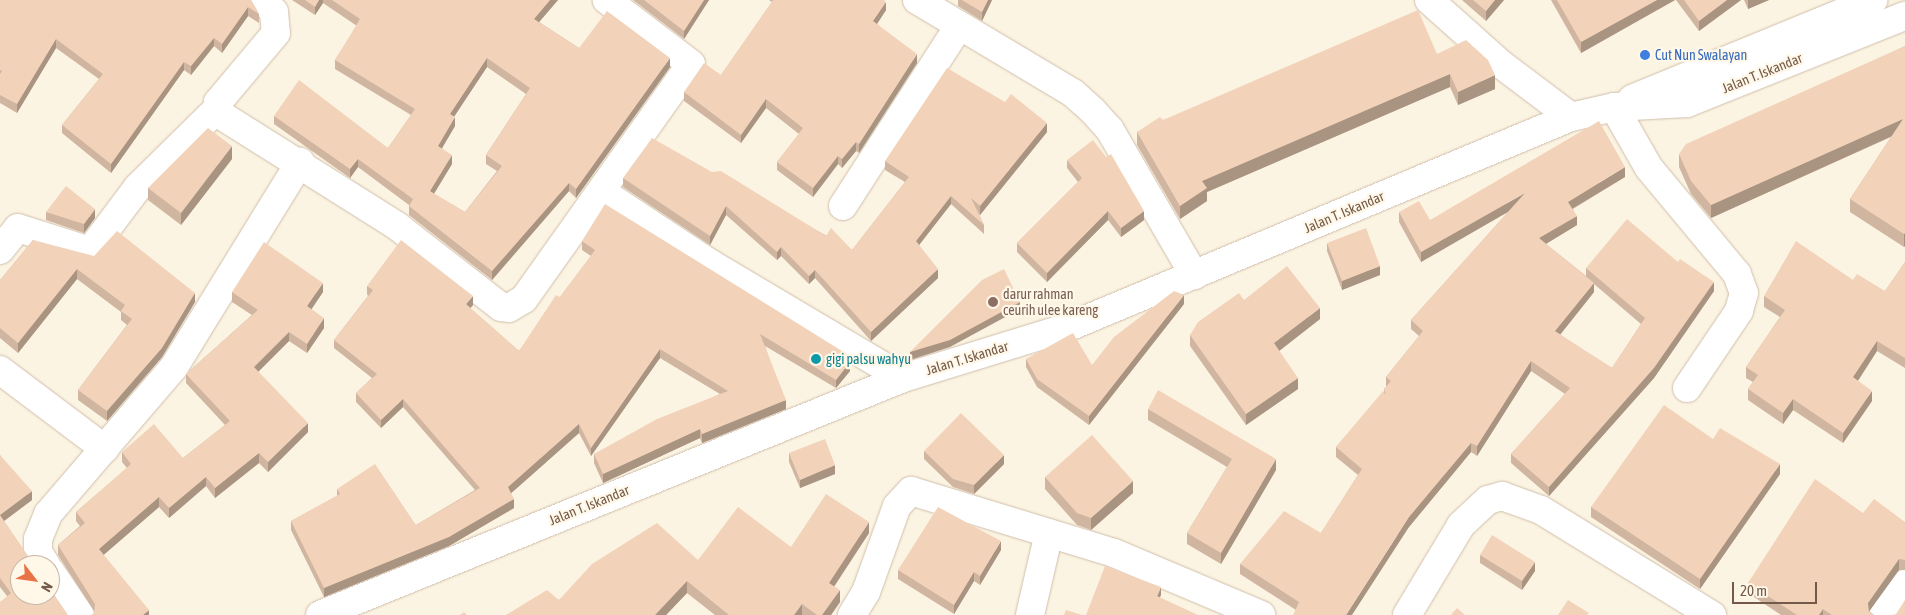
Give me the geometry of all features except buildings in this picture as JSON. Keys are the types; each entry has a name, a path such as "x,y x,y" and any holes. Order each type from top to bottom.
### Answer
{"street":[{"path":"0,250 18,228 90,251 138,187 217,109 218,102 276,33 274,12 263,0"},
{"path":"217,109 397,226 501,307 517,306 602,192 691,64 607,0"},
{"path":"917,0 1073,94 1093,111 1110,130 1194,275"},
{"path":"1429,0 1502,65 1571,117"},
{"name":"Jalan T. Iskandar","path":"320,615 903,378 1066,328 1571,117 1614,107 1873,0"},
{"name":"Jalan T. Iskandar","path":"1614,107 1687,103 1905,16"},
{"path":"843,206 959,26"},
{"path":"1614,107 1649,168 1737,274 1744,292 1739,311 1687,388"},
{"path":"40,555 38,539 48,514 174,367 300,162"},
{"path":"602,192 711,264 903,378"},
{"path":"0,370 105,449"},
{"path":"852,615 866,592 897,506 911,491 1114,552 1261,615"},
{"path":"1407,615 1461,525 1488,500 1502,496 1541,510 1712,615"},
{"path":"1030,615 1049,533"},
{"path":"1883,615 1905,584"},
{"path":"60,586 80,615"}],"place":[{"name":"Cut Nun Swalayan","path":"1645,55"},
{"name":"darur rahman ceurih ulee kareng","path":"993,302"},
{"name":"gigi palsu wahyu","path":"816,359"}]}
